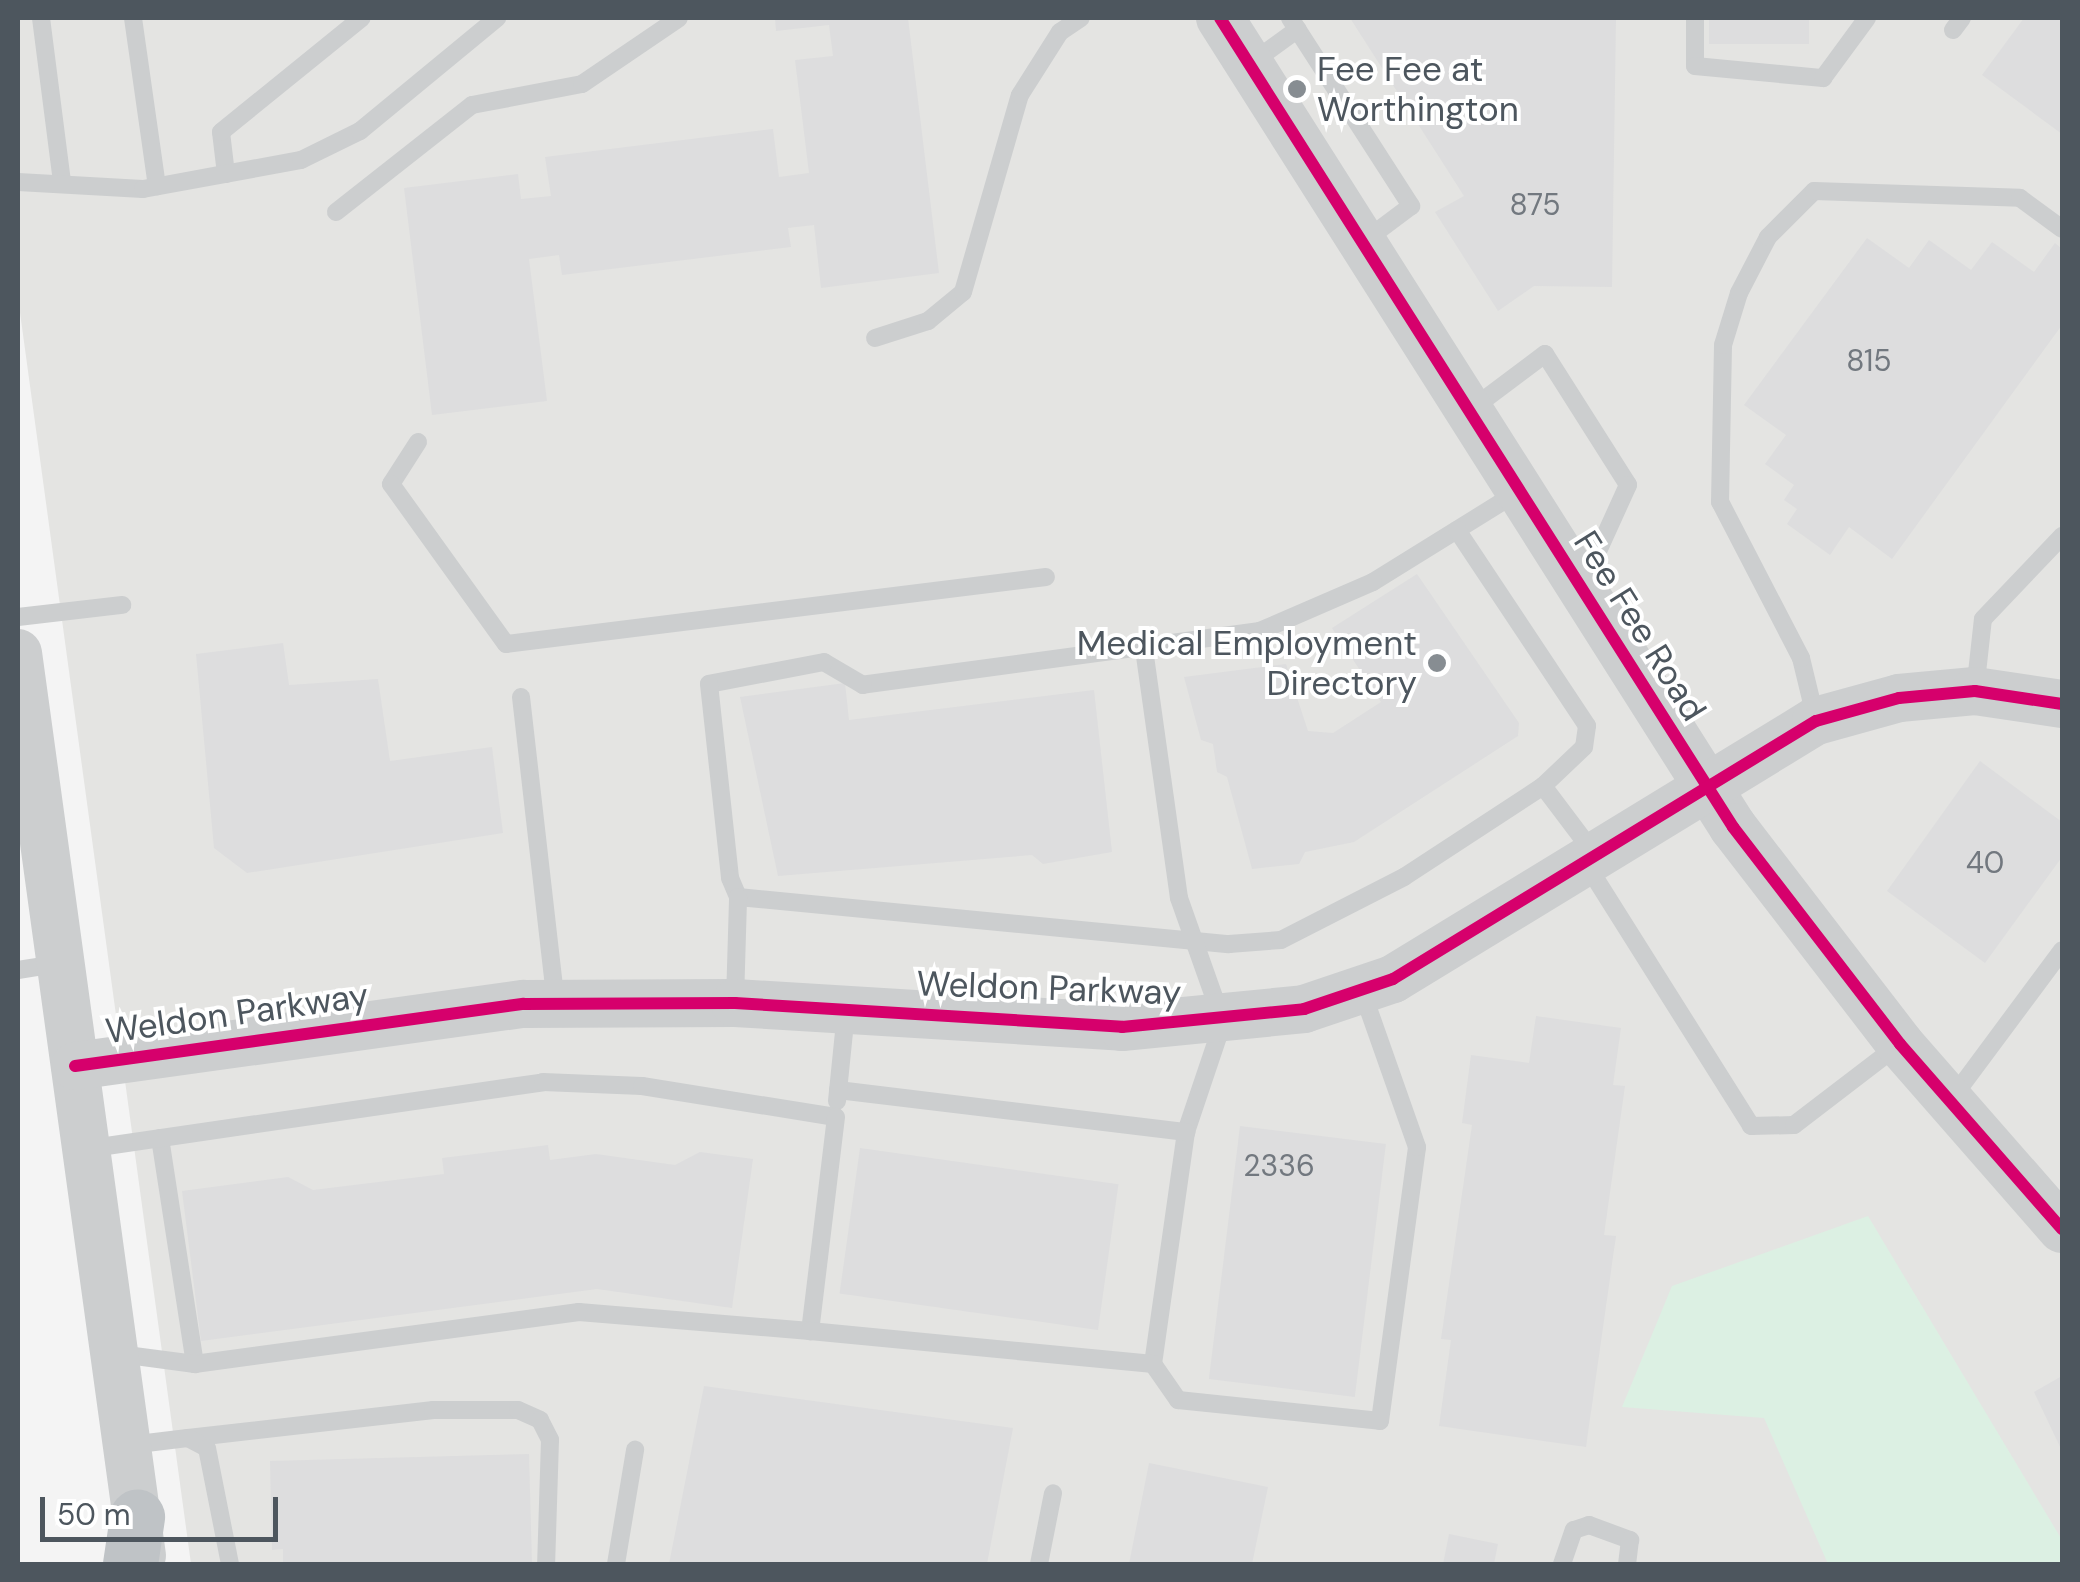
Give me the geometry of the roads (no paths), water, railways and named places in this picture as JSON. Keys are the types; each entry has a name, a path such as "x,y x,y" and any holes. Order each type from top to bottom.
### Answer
{"street":[{"name":"Fee Fee Road","path":"1220,18 1704,784 1900,1044 2060,1222"},
{"path":"18,653 39,967 75,1066 137,1548"},
{"name":"Weldon Parkway","path":"75,1066 556,1004 735,1003 1122,1028 1223,1022 1362,990 1590,859 1704,784 1816,721 1899,698 1975,691 2062,704"}],"lane":[{"path":"40,18 62,183"},
{"path":"133,18 157,186"},
{"path":"226,174 221,132 362,18"},
{"path":"18,182 157,186 301,160 360,131 497,18"},
{"path":"336,212 472,105 582,84 679,18"},
{"path":"875,338 928,321 964,292 1020,95 1059,25 1081,18"},
{"path":"1694,18 1695,66 1823,78 1867,18"},
{"path":"1249,64 1294,23 1412,206 1362,242"},
{"path":"1816,721 1801,658 1720,502 1723,344 1739,293 1768,237 1814,191 2020,198 2062,229"},
{"path":"1469,412 1545,354 1618,468 1628,485 1581,588"},
{"path":"418,442 391,484 506,644 1046,578"},
{"path":"735,1003 738,897 709,684 824,662 863,686 1260,631 1373,582 1519,491"},
{"path":"738,897 1198,937 1282,940 1404,877 1543,786 1584,747 1586,726 1457,530"},
{"path":"1975,691 1983,619 2062,536"},
{"path":"18,617 122,605"},
{"path":"1144,648 1179,898 1198,937 1223,1022 1186,1132 1153,1364 1178,1400 1380,1422 1418,1147 1362,990"},
{"path":"522,696 556,1004"},
{"path":"1543,786 1752,1126 1794,1125 1900,1044"},
{"path":"1950,1102 2062,950"},
{"path":"810,1331 846,1009"},
{"path":"86,1149 543,1082 642,1086 836,1117"},
{"path":"838,1090 1186,1132"},
{"path":"160,1138 195,1364"},
{"path":"112,1354 195,1364 579,1312 1153,1364"},
{"path":"125,1445 433,1410 518,1410 540,1420 550,1440 546,1564"},
{"path":"188,1438 206,1448 218,1474 230,1564"},
{"path":"616,1564 634,1450"},
{"path":"1039,1564 1053,1493"},
{"path":"1562,1564 1574,1530 1589,1525 1630,1540 1627,1564"}],"place":[{"name":"Fee Fee at Worthington","path":"1297,89"},
{"name":"Medical Employment Directory","path":"1437,663"}]}
